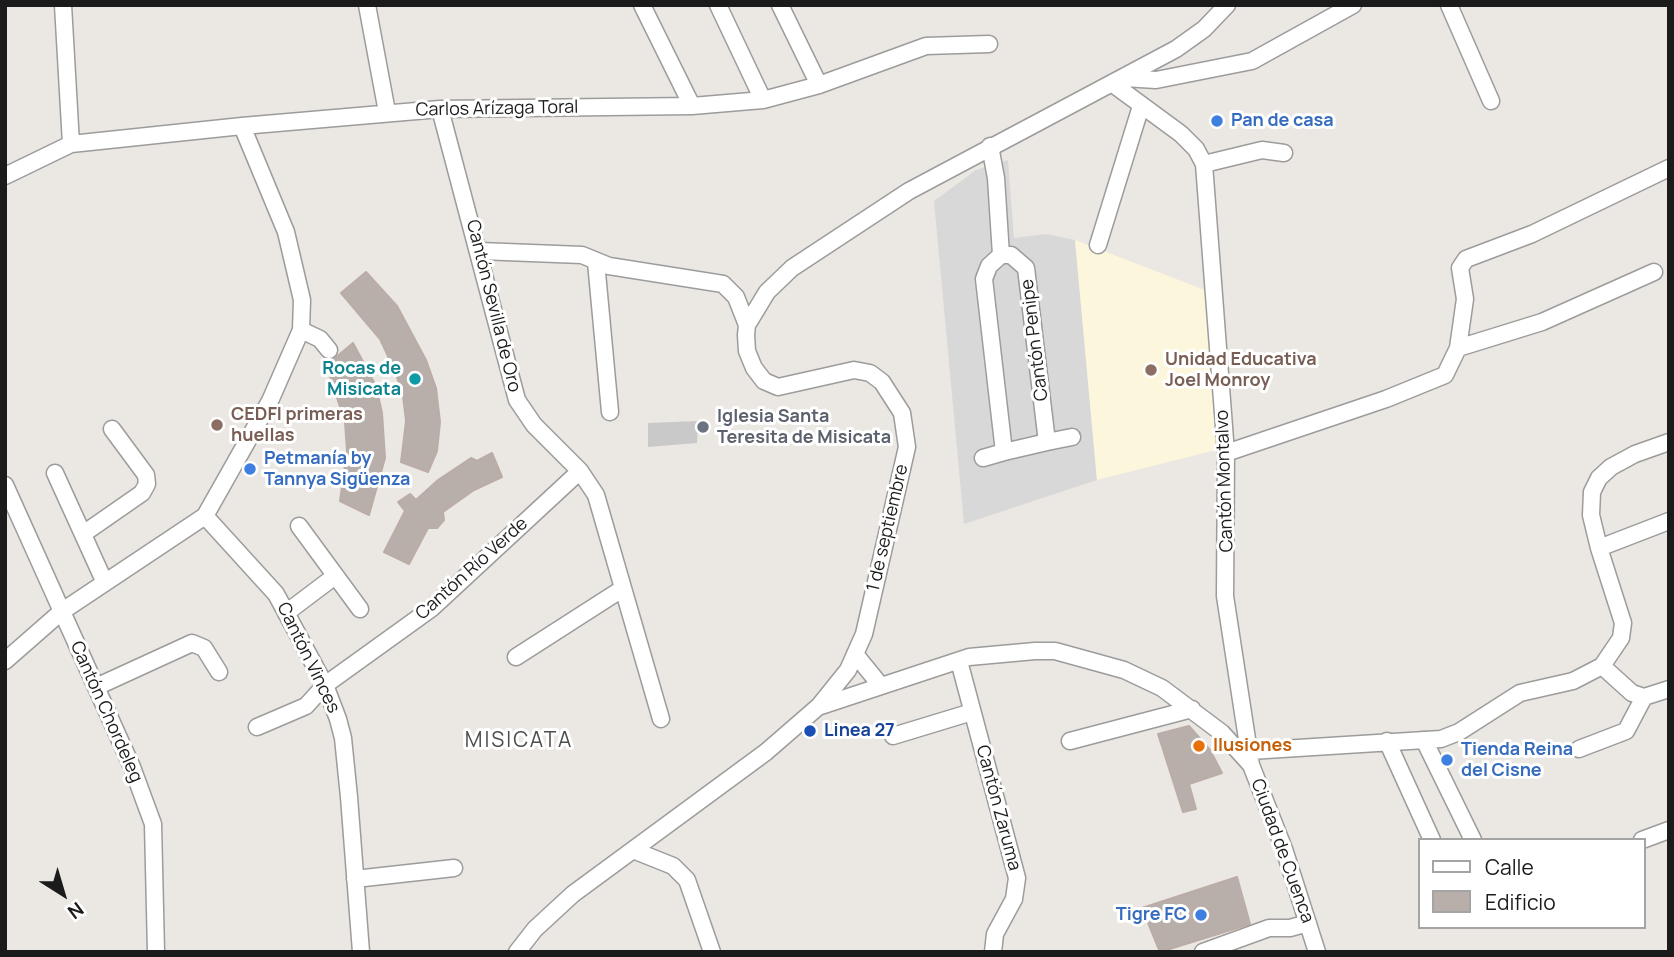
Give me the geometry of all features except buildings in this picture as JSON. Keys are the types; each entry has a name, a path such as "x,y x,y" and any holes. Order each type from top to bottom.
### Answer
{"street":[{"path":"63,5 71,144"},
{"path":"367,5 387,112"},
{"path":"642,5 692,106"},
{"path":"718,5 763,100"},
{"path":"780,5 819,85"},
{"path":"747,325 767,292 792,268 909,191 990,146 1119,81 1191,39 1227,5"},
{"path":"1119,81 1156,80 1252,61 1353,5"},
{"path":"1449,5 1491,101"},
{"name":"Carlos Arízaga Toral","path":"5,176 71,144 242,126 440,109 692,106 763,100 819,85 926,46 989,44"},
{"path":"1119,81 1141,106 1181,134 1196,149 1204,163 1262,150 1284,153"},
{"path":"1098,245 1141,106"},
{"name":"Cantón Sevilla de Oro","path":"440,109 480,251 486,291 517,400 534,425 580,471 596,495 661,719"},
{"path":"5,661 61,612 205,516 270,401 301,330 302,300 286,232 242,126"},
{"path":"990,146 996,178 1001,255 989,266 984,279 1004,452"},
{"name":"Cantón Montalvo","path":"1204,163 1226,453 1225,596 1250,758"},
{"path":"1226,453 1431,383 1445,375 1458,348 1465,299 1460,268 1466,259 1590,208 1669,168"},
{"name":"1 de septiembre","path":"480,251 582,255 609,266 723,284 736,297 747,325 747,351 754,368 764,381 778,387 854,370 870,373 882,382 902,413 907,447 864,634 838,685 819,706 766,752 573,894 535,929 517,952"},
{"name":"Cantón Penipe","path":"1001,255 1011,255 1026,268 1047,442"},
{"path":"596,261 610,412"},
{"path":"1458,348 1542,322 1654,272"},
{"path":"301,330 320,339 329,350"},
{"path":"83,534 142,493 147,484 146,475 112,429"},
{"path":"983,458 1072,437"},
{"path":"1250,758 1391,741 1441,739 1459,732 1520,693 1573,681 1602,666 1621,638 1623,623 1591,515 1592,492 1599,478 1611,467 1635,454 1669,442"},
{"name":"Cantón Río Verde","path":"257,727 306,706 325,685 432,608 580,471"},
{"path":"55,473 105,583"},
{"name":"Cantón Chordeleg","path":"5,485 132,766 153,824 156,952"},
{"name":"Cantón Vinces","path":"205,516 276,594 325,685 343,738 355,879 356,951"},
{"path":"1599,548 1669,521"},
{"path":"299,526 360,608"},
{"path":"286,612 335,576"},
{"path":"516,657 622,589"},
{"path":"96,687 192,643 204,648 219,672"},
{"name":"Ciudad de Cuenca","path":"819,706 959,661 1035,651 1055,651 1124,670 1162,688 1192,709 1250,758 1284,849 1317,952"},
{"path":"855,654 881,686"},
{"name":"Cantón Zaruma","path":"959,661 1017,878 1014,899 995,934 993,952"},
{"path":"1602,666 1632,693 1644,697 1669,689"},
{"path":"1579,749 1626,731 1644,697"},
{"path":"1070,741 1192,709"},
{"path":"892,736 972,712"},
{"path":"1424,740 1473,838"},
{"path":"1391,741 1431,838"},
{"path":"1391,741 1439,838"},
{"path":"1646,839 1669,830"},
{"path":"633,850 673,866 687,880 712,952"},
{"path":"355,879 454,868"},
{"path":"1203,952 1269,928 1290,928 1308,923"}],"shaded area":[{"path":"1008,160 1014,238 1046,234 1075,240 1097,480 964,524 934,201 976,170"},
{"name":"Unidad Educativa Joel Monroy","path":"1075,240 1210,292 1220,449 1097,480"},
{"path":"698,421 697,443 648,447 648,423"}],"place":[{"name":"Pan de casa","path":"1217,121"},
{"name":"Unidad Educativa Joel Monroy","path":"1151,370"},
{"name":"Rocas de Misicata","path":"415,379"},
{"name":"CEDFI primeras huellas","path":"217,425"},
{"name":"Iglesia Santa Teresita de Misicata","path":"703,427"},
{"name":"Petmanía by Tannya Sigüenza","path":"250,469"},
{"name":"Linea 27","path":"810,731"},
{"name":"Ilusiones","path":"1199,746"},
{"name":"Tienda Reina del Cisne","path":"1447,760"},
{"name":"Tigre FC","path":"1201,915"}],"district":[{"name":"MISICATA","path":"519,741"}]}
